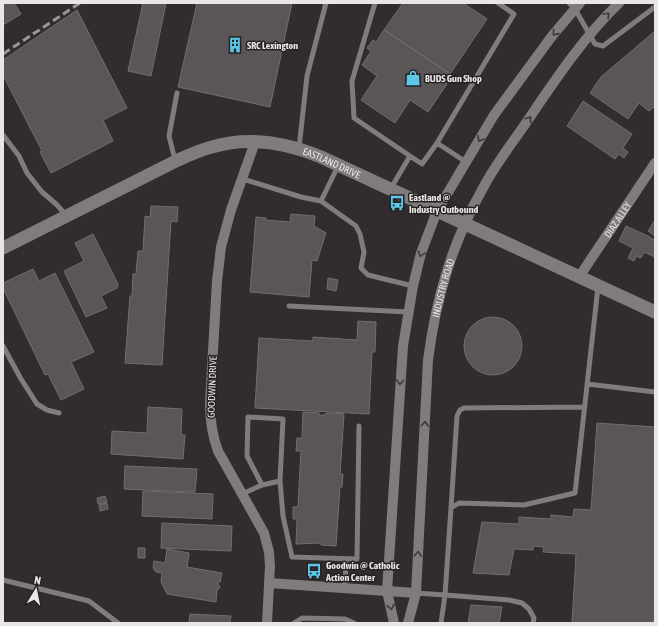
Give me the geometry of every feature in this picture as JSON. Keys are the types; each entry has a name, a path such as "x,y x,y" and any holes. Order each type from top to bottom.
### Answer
{"street":[{"name":"INDUSTRY ROAD","path":"408,623 416,593 428,368 432,333 445,276 452,253 465,223 492,174 572,56 620,3"},
{"path":"394,623 388,592 403,346 413,286 421,253 437,211 494,116 574,5"},
{"name":"EASTLAND DRIVE","path":"3,248 175,161 199,151 214,146 241,142 272,143 299,148 339,165 655,312"},
{"name":"GOODWIN DRIVE","path":"255,142 231,210 221,247 217,281 210,421 218,451 264,533 269,552 270,566 267,623"},
{"name":"DIAZ ALLEY","path":"579,277 655,163"},
{"path":"269,582 416,593"}],"lane":[{"path":"299,148 307,76 326,3"},
{"path":"375,3 352,81 354,118 422,164 437,143 514,14 498,3"},
{"path":"574,5 595,44 603,46 655,7"},
{"path":"175,161 169,136 177,93"},
{"path":"3,135 19,156 27,173 42,192 56,204 66,216"},
{"path":"437,143 466,162"},
{"path":"390,189 410,156"},
{"path":"321,201 339,165"},
{"path":"243,179 301,197 321,201 356,226 360,234 364,252 361,268 368,275 413,286"},
{"path":"451,508 459,503 524,505 575,493 598,286"},
{"path":"289,306 408,312"},
{"path":"3,346 37,404 47,410 59,413"},
{"path":"587,384 655,392"},
{"path":"441,623 445,595 457,416 460,410 464,408 585,407"},
{"path":"262,485 247,456 248,417 283,419 280,481 283,516 292,557 357,559 360,426"},
{"path":"242,494 262,485 280,481"},
{"path":"345,588 346,558"},
{"path":"3,580 89,601 118,623"},
{"path":"416,593 509,600 522,603 529,609 534,618 533,623"},
{"path":"294,623 302,618 345,619 354,623"}],"building":[{"path":"3,3 14,3 21,14 3,25"},
{"path":"143,3 166,3 151,76 128,71"},
{"name":"SRC Lexington","path":"197,3 292,3 270,107 178,87"},
{"path":"403,3 463,3 487,19 450,74 384,30"},
{"path":"77,10 127,108 103,120 113,141 51,173 40,152 42,151 3,75 3,60"},
{"path":"384,30 450,74 445,83 447,84 428,112 410,100 395,123 361,100 377,76 362,65 371,51 367,48 373,40 376,42"},
{"path":"655,31 655,106 649,111 639,103 628,119 590,93 601,77"},
{"path":"583,101 632,134 623,148 628,152 624,158 619,154 615,159 567,126"},
{"path":"151,206 178,207 177,222 171,221 162,365 125,363 133,274 136,274 138,251 143,251 145,216 150,217"},
{"path":"291,214 315,216 314,226 326,233 317,261 312,260 309,297 250,292 256,217 266,218 266,220 290,222"},
{"path":"655,220 655,236 648,231"},
{"path":"626,226 655,240 655,257 644,252 641,258 636,256 634,261 628,258 633,248 619,241"},
{"path":"93,234 118,284 117,288 101,296 107,308 86,317 64,271 84,261 75,243"},
{"path":"33,269 39,281 55,273 94,352 71,362 84,389 61,400 48,374 45,375 3,288 3,283"},
{"path":"328,278 338,280 336,291 327,289"},
{"path":"493,317 504,319 514,325 520,335 522,346 520,357 514,367 504,373 493,375 482,373 472,367 466,357 464,346 466,335 472,325 482,319"},
{"path":"358,321 376,322 375,352 372,352 369,414 255,408 259,338 313,341 313,337 357,340"},
{"path":"148,407 182,409 181,435 185,435 183,459 111,454 112,431 147,433"},
{"path":"303,412 319,413 319,415 326,415 326,413 344,414 340,474 343,474 342,487 340,487 336,546 321,545 321,543 296,544 297,519 293,519 293,507 298,507 301,451 296,451 297,438 302,438"},
{"path":"597,423 655,427 655,623 572,623 576,554 543,552 544,547 533,546 533,550 514,549 509,575 473,573 482,522 519,524 519,517 551,519 551,515 573,517 574,509 591,510"},
{"path":"125,466 197,469 195,492 124,489"},
{"path":"143,491 213,494 212,519 142,516"},
{"path":"105,496 107,502 98,504 97,498"},
{"path":"107,503 108,509 100,511 99,505"},
{"path":"162,523 232,526 231,551 161,548"},
{"path":"138,548 145,548 145,558 138,558"},
{"path":"167,549 189,553 187,567 222,573 220,582 218,582 220,587 217,591 216,602 167,594 161,582 162,573 156,572 153,568 154,561 165,563"},
{"path":"471,605 502,607 499,623 468,623"},
{"path":"190,614 231,616 230,623 189,623"}],"railway":[{"path":"3,54 80,3"}],"place":[{"name":"SRC Lexington","path":"235,45"},
{"name":"BUDS Gun Shop","path":"413,78"},
{"name":"Eastland @ Industry Outbound","path":"397,203"},
{"name":"Goodwin @ Catholic Action Center","path":"314,571"}]}
